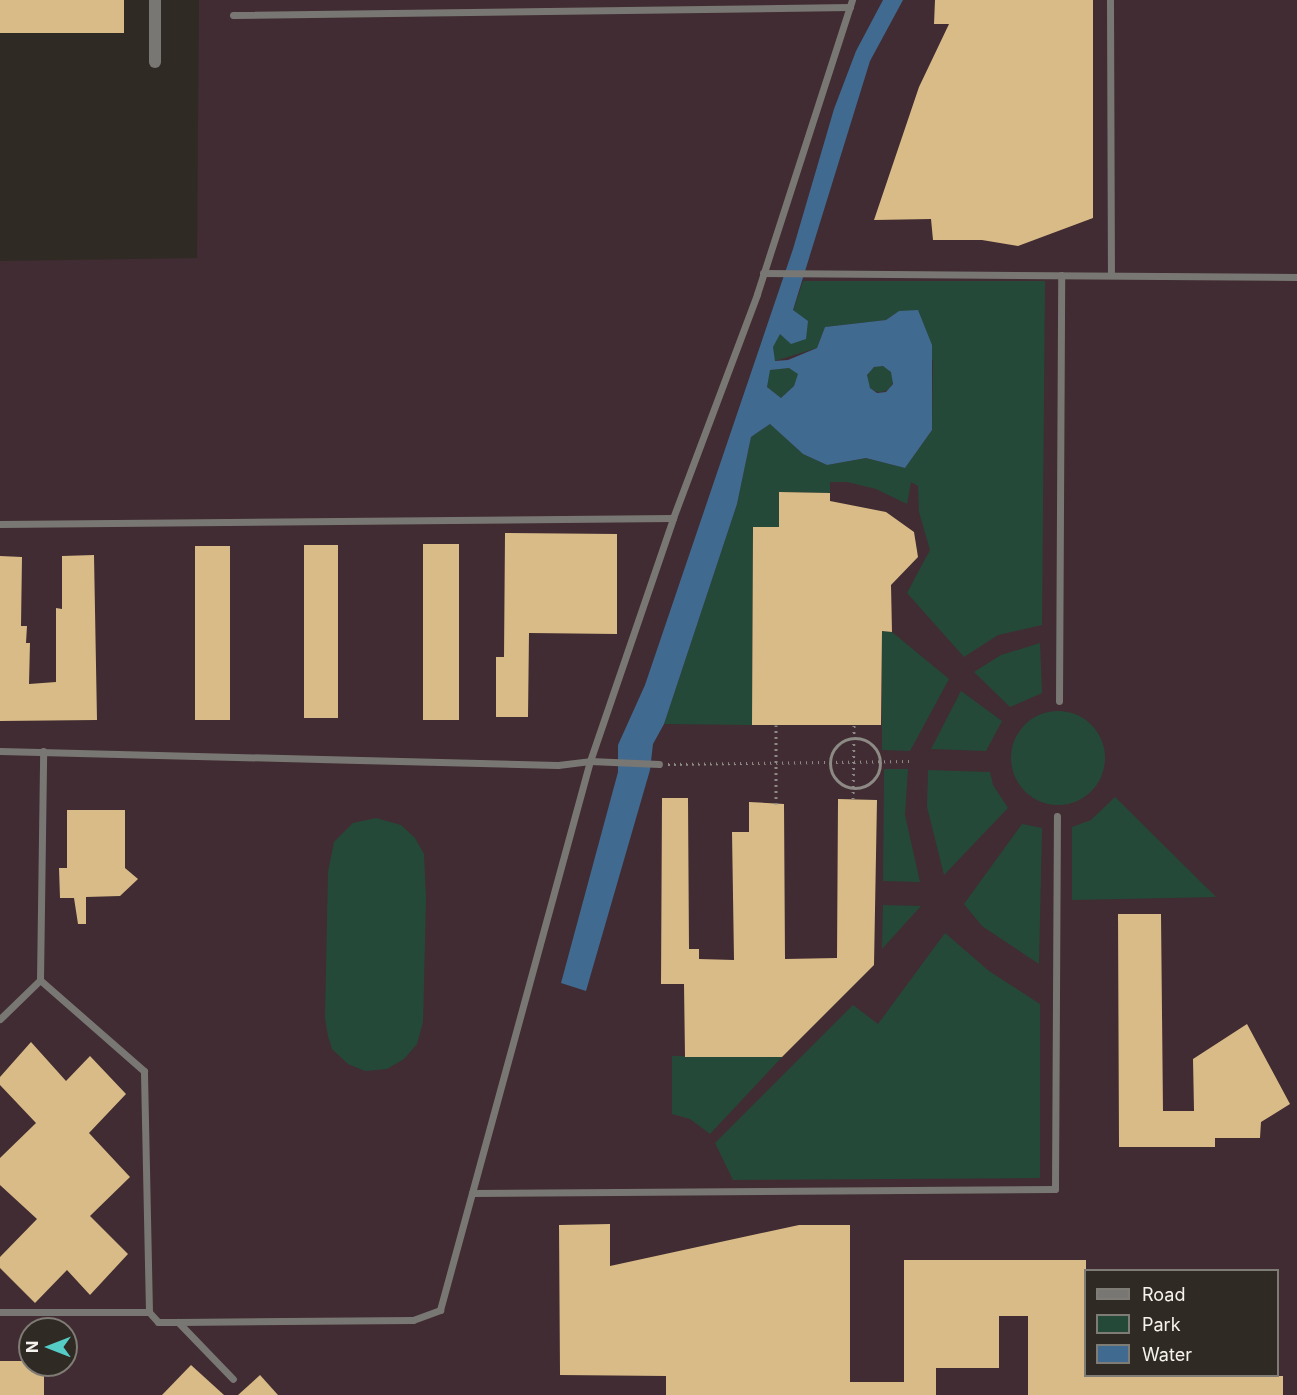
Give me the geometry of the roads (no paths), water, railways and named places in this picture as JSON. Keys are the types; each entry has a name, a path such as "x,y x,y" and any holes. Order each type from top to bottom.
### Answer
{"street":[{"path":"155,0 155,62"}],"lane":[{"path":"1110,0 1111,275"},
{"path":"40,980 144,1071 149,1312 158,1322 413,1320 440,1310 590,761 673,518 763,273 851,3 232,15"},
{"path":"763,273 1297,277"},
{"path":"1059,701 1061,275"},
{"path":"0,524 673,518"},
{"path":"0,751 558,765 590,761 659,764"},
{"path":"0,1018 40,980 43,751"},
{"path":"472,1193 1055,1189 1057,816"},
{"path":"0,1312 149,1312"},
{"path":"178,1322 232,1379"}],"water":[{"path":"883,0 903,0 870,61 793,310 808,321 806,339 791,344 780,334 773,347 775,361 788,360 817,348 825,327 886,320 899,311 918,310 932,345 932,430 905,468 866,458 827,465 803,454 770,424 751,437 737,504 664,724 653,744 650,770 586,991 561,983 618,772 618,745 645,685 793,249 834,109 856,51","holes":["883,366 891,372 893,384 886,392 877,393 870,388 867,375 874,367","789,368 798,374 794,386 781,398 767,387 770,370"]}]}
